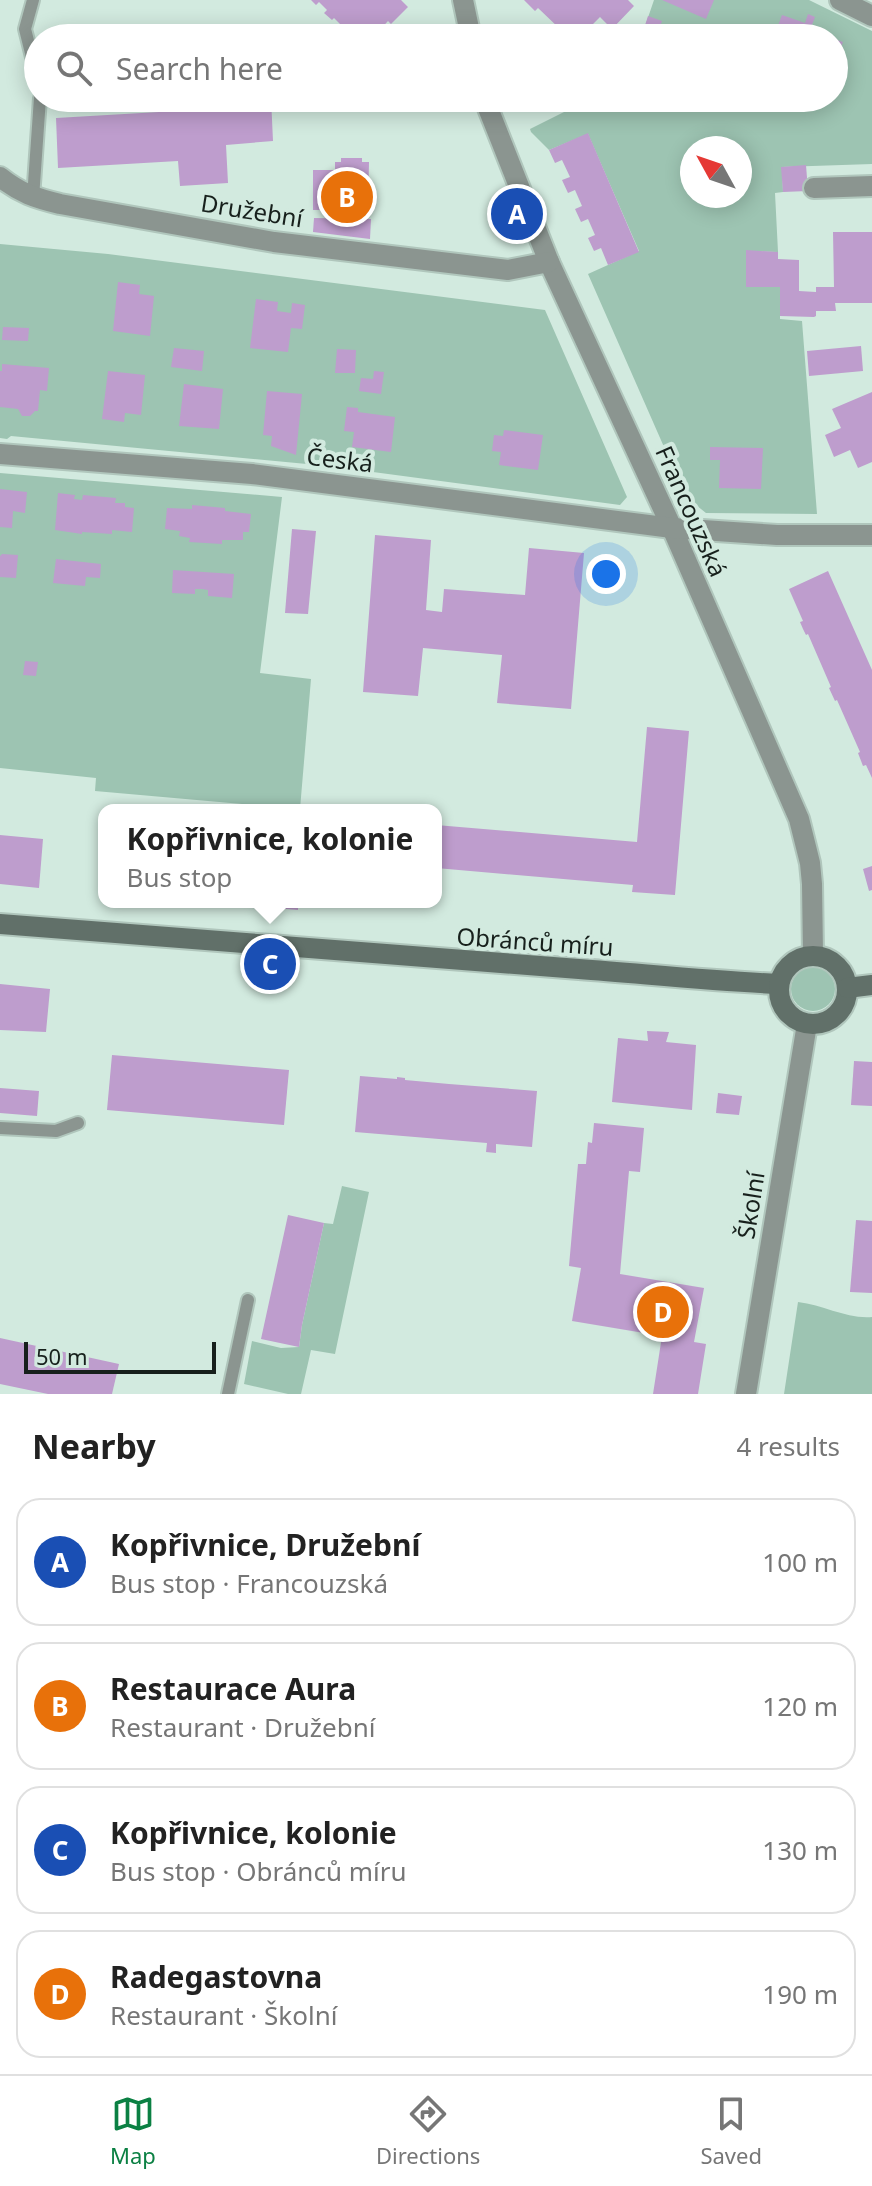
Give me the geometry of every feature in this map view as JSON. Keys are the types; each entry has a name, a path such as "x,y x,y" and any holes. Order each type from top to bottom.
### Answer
{"main road":[{"name":"Obránců míru","path":"0,924 404,958 779,984"},
{"path":"813,955 835,963 842,972 847,988 837,1014 818,1024 807,1024 788,1014 778,994 783,972 791,963 813,955"},
{"path":"847,988 872,985"}],"street":[{"path":"463,0 468,24"},
{"path":"840,0 872,16"},
{"name":"Francouzská","path":"490,112 549,262 672,528 799,819 810,863 813,955"},
{"name":"Družební","path":"0,177 33,198 274,242 508,270 549,262"},
{"path":"814,188 872,186"},
{"name":"Česká","path":"0,454 252,474 672,528 777,535 872,535"},
{"name":"Školní","path":"746,1394 807,1024"}],"lane":[{"path":"26,24 33,0"},
{"path":"33,198 39,112"},
{"path":"0,1128 56,1131 78,1123"},
{"path":"228,1394 248,1300"}],"green space":[{"path":"654,0 809,0 872,31 872,164 782,167 783,192 775,193 778,252 747,251 780,287 780,319 802,321 817,514 706,513 686,497 588,274 639,251 588,134 549,150 530,129 564,112 848,112 848,24 646,24"},
{"path":"0,244 108,254 545,310 627,497 620,505 328,466 11,436 0,438"},
{"path":"0,473 282,497 260,673 311,679 300,804 243,804 95,791 96,778 0,768"},
{"path":"813,967 829,973 835,989 829,1005 813,1011 797,1005 791,989 797,973"},
{"path":"342,1186 369,1192 335,1354 311,1350 301,1394 244,1384 252,1341 281,1348 299,1347 324,1223 333,1224"},
{"path":"798,1302 853,1316 872,1317 872,1394 784,1394"}],"building":[{"path":"311,0 401,0 408,7 391,24 388,21 385,24 340,24 324,13 327,10 319,2 316,5"},
{"path":"524,0 628,0 634,6 617,24 607,24 600,17 593,24 555,24 538,8 535,11"},
{"path":"662,0 714,0 706,19"},
{"path":"808,14 815,17 812,24 779,24 782,15 805,23"},
{"path":"648,16 662,21 661,24 645,24"},
{"path":"159,112 272,112 273,141 226,145 228,183 180,186 178,161 58,168 56,118"},
{"path":"588,133 639,252 608,265 601,248 594,251 588,238 595,235 588,219 581,222 575,209 582,206 575,190 568,193 562,180 570,177 562,160 555,163 549,150"},
{"path":"341,158 362,158 362,162 369,162 368,210 313,210 313,170 335,170 335,162 341,162"},
{"path":"806,165 808,191 783,192 781,167"},
{"path":"314,218 371,219 370,239 313,232"},
{"path":"833,232 872,232 872,303 835,303 836,311 816,311 814,317 780,316 780,287 746,287 746,250 778,252 778,259 799,260 799,291 816,292 816,287 834,287"},
{"path":"118,282 140,285 139,294 154,296 150,336 113,331"},
{"path":"256,299 278,302 277,311 291,313 292,303 305,305 302,329 291,328 288,352 250,348"},
{"path":"3,327 29,328 28,341 2,340"},
{"path":"861,346 863,371 809,376 807,351"},
{"path":"174,348 204,351 202,371 171,367"},
{"path":"337,349 356,350 355,373 335,373"},
{"path":"2,364 49,368 47,391 40,390 38,411 22,416 18,409 0,407"},
{"path":"108,371 145,375 141,415 125,413 124,422 102,419"},
{"path":"374,371 384,372 381,394 359,391 361,378 373,379"},
{"path":"184,384 223,389 219,429 179,426"},
{"path":"267,391 302,394 296,455 271,446 272,436 263,435"},
{"path":"872,392 872,462 858,468 850,450 834,457 825,435 841,428 832,409"},
{"path":"347,407 358,408 358,412 395,417 391,452 352,447 354,432 344,431"},
{"path":"504,430 543,435 538,470 499,465 501,452 492,451 494,435 503,436"},
{"path":"710,447 763,448 761,489 719,488 720,460 710,460"},
{"path":"0,489 27,492 25,513 13,511 12,528 0,527"},
{"path":"58,493 75,495 74,499 82,500 83,495 116,498 115,503 125,503 125,507 134,508 132,532 112,530 112,534 82,534 55,530"},
{"path":"192,505 251,514 249,532 243,532 243,540 222,540 222,544 189,542 190,538 179,536 180,531 165,529 167,508 192,509"},
{"path":"292,529 316,531 308,614 285,613"},
{"path":"375,535 431,540 426,610 442,612 444,589 525,595 529,548 584,553 571,709 497,703 502,655 423,648 418,696 363,692"},
{"path":"2,554 18,555 16,578 0,577"},
{"path":"56,559 101,564 100,578 86,577 85,586 53,583"},
{"path":"173,570 234,574 232,598 208,596 208,590 202,589 195,589 195,594 172,593"},
{"path":"828,571 872,670 872,778 866,765 863,766 860,752 829,688 808,634 803,629 800,622 803,621 789,589"},
{"path":"25,661 38,662 36,676 23,675"},
{"path":"647,727 689,731 675,895 632,892 633,885 442,869 442,826 637,842"},
{"path":"0,835 43,839 39,888 0,884"},
{"path":"872,866 872,890 869,891 863,869"},
{"path":"0,984 50,989 46,1032 0,1030"},
{"path":"647,1031 669,1032 666,1042 696,1045 692,1110 612,1102 618,1038 648,1041"},
{"path":"112,1055 289,1070 284,1125 107,1110"},
{"path":"854,1061 872,1062 872,1106 851,1105"},
{"path":"360,1076 537,1091 532,1147 496,1144 496,1153 486,1152 487,1143 355,1132"},
{"path":"0,1088 39,1091 37,1116 0,1113"},
{"path":"718,1093 742,1096 739,1115 716,1113"},
{"path":"594,1123 644,1128 640,1172 629,1171 620,1274 704,1288 694,1342 706,1344 698,1394 653,1394 662,1336 572,1321 581,1268 569,1266 578,1164 586,1164"},
{"path":"288,1215 324,1223 299,1347 261,1339"},
{"path":"856,1220 872,1221 872,1293 850,1292"},
{"path":"0,1338 119,1364 112,1394 48,1394 0,1384"}],"place":[{"name":"Restaurace Aura","path":"347,197"},
{"name":"Kopřivnice, Družební","path":"517,214"},
{"name":"Kopřivnice, kolonie","path":"270,964"},
{"name":"Radegastovna","path":"663,1312"}]}
